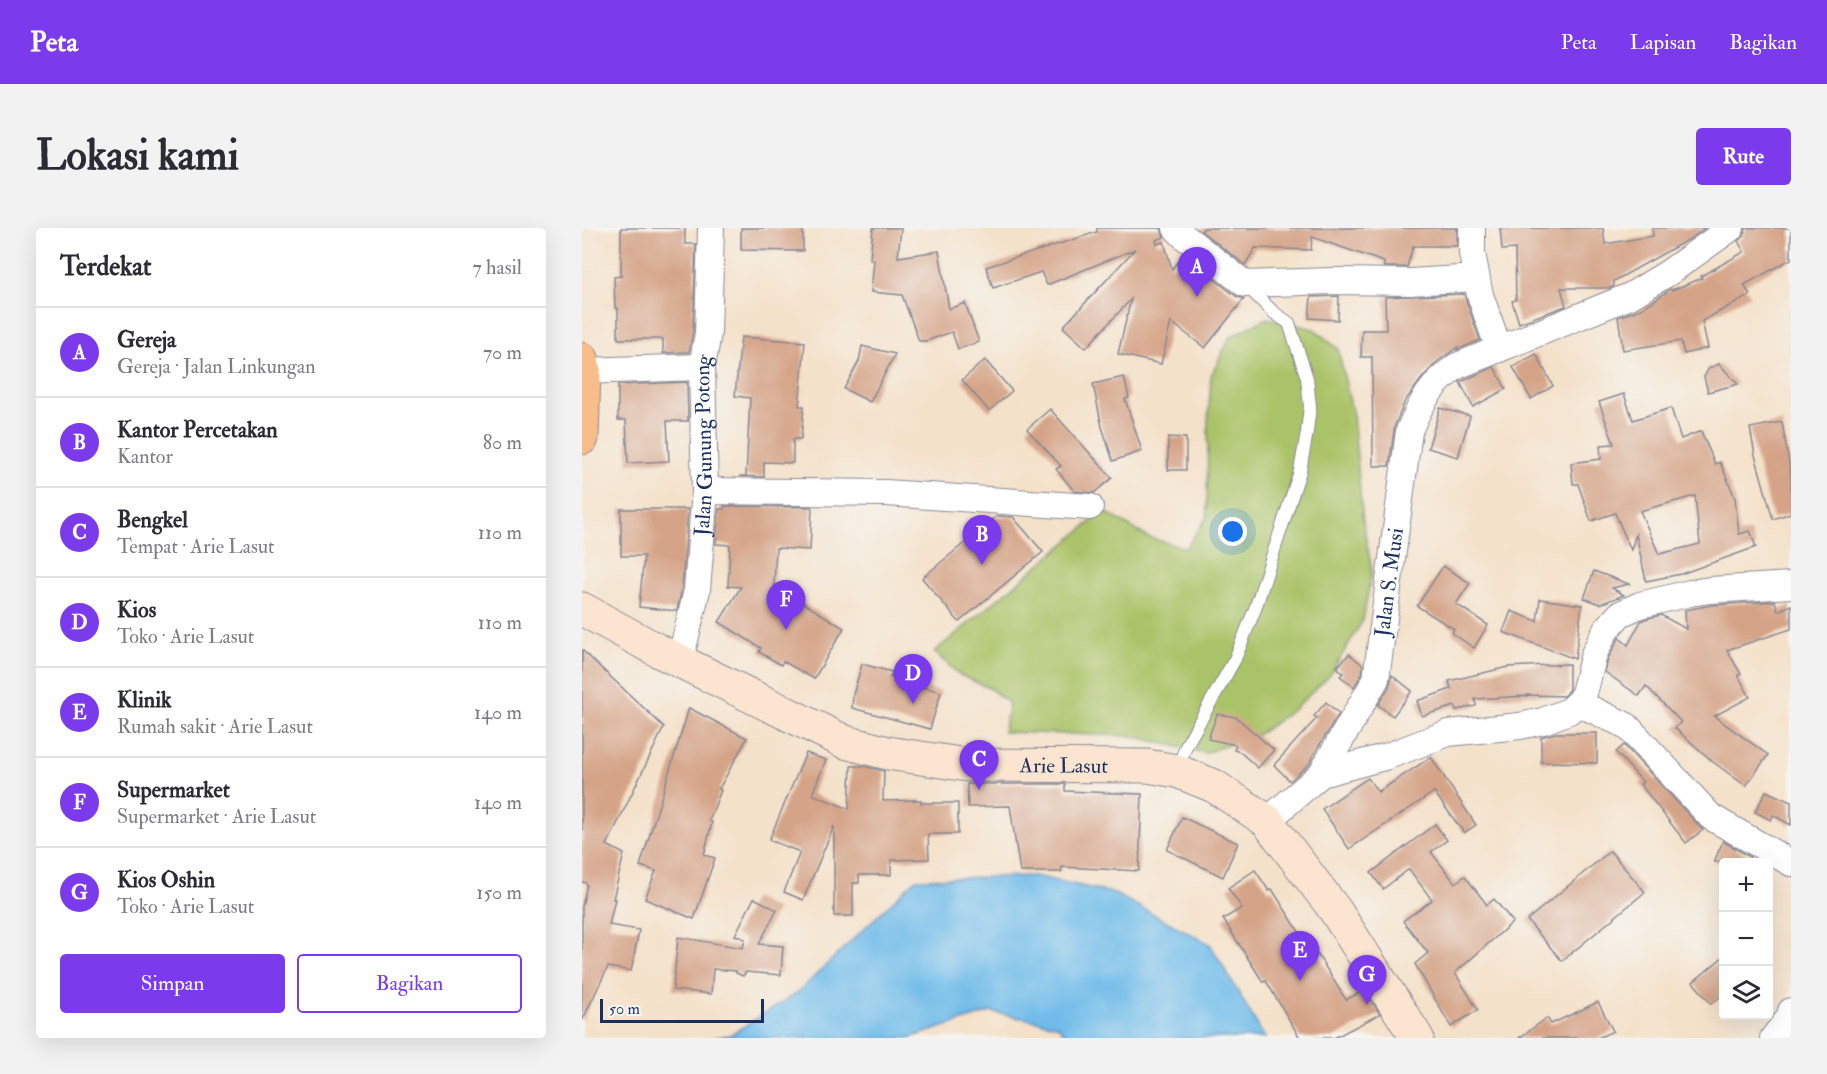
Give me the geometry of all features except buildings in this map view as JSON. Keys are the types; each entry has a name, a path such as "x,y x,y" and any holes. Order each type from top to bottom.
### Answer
{"highway":[{"path":"582,367 582,438"}],"main road":[{"name":"Arie Lasut","path":"582,609 680,662 846,742 888,753 967,765 1147,766 1177,771 1214,786 1266,821 1335,909 1417,1038"}],"street":[{"name":"Jalan Gunung Potong","path":"680,662 697,590 705,491 702,367 708,333 711,228"},
{"path":"1176,228 1245,284 1332,280 1412,282 1476,278"},
{"path":"1472,228 1472,253 1476,278 1499,349"},
{"name":"Jalan S. Musi","path":"1266,821 1321,774 1376,679 1408,431 1418,407 1442,376 1457,366 1630,296 1668,273 1731,228"},
{"path":"582,367 702,367"},
{"path":"705,491 886,493 1090,507"},
{"path":"1321,774 1388,756 1448,734 1520,726 1543,721 1569,711 1584,693 1594,654 1606,630 1620,614 1640,605 1690,593 1791,585"},
{"path":"1578,703 1627,726 1712,817 1791,863"},
{"path":"1773,1038 1789,1018 1791,1011"}],"lane":[{"path":"1177,771 1187,744 1235,658 1255,609 1300,471 1307,432 1310,406 1307,378 1289,323 1245,284"}],"green space":[{"path":"1267,318 1314,329 1338,349 1353,415 1363,522 1372,571 1363,620 1330,675 1294,709 1260,733 1205,753 1131,736 1003,732 1009,703 989,688 960,675 934,652 1104,511 1147,537 1186,548 1207,517 1211,376 1230,337"}],"water":[{"path":"1035,876 1113,893 1210,944 1265,1038 1069,1038 1057,1025 991,1012 909,1038 714,1038 730,1035 797,993 916,879"}],"place":[{"name":"Gereja","path":"1197,297"},
{"name":"Kantor Percetakan","path":"982,565"},
{"name":"Supermarket","path":"786,630"},
{"name":"Kios","path":"913,704"},
{"name":"Bengkel","path":"979,790"},
{"name":"Klinik","path":"1300,981"},
{"name":"Kios Oshin","path":"1367,1005"}]}
